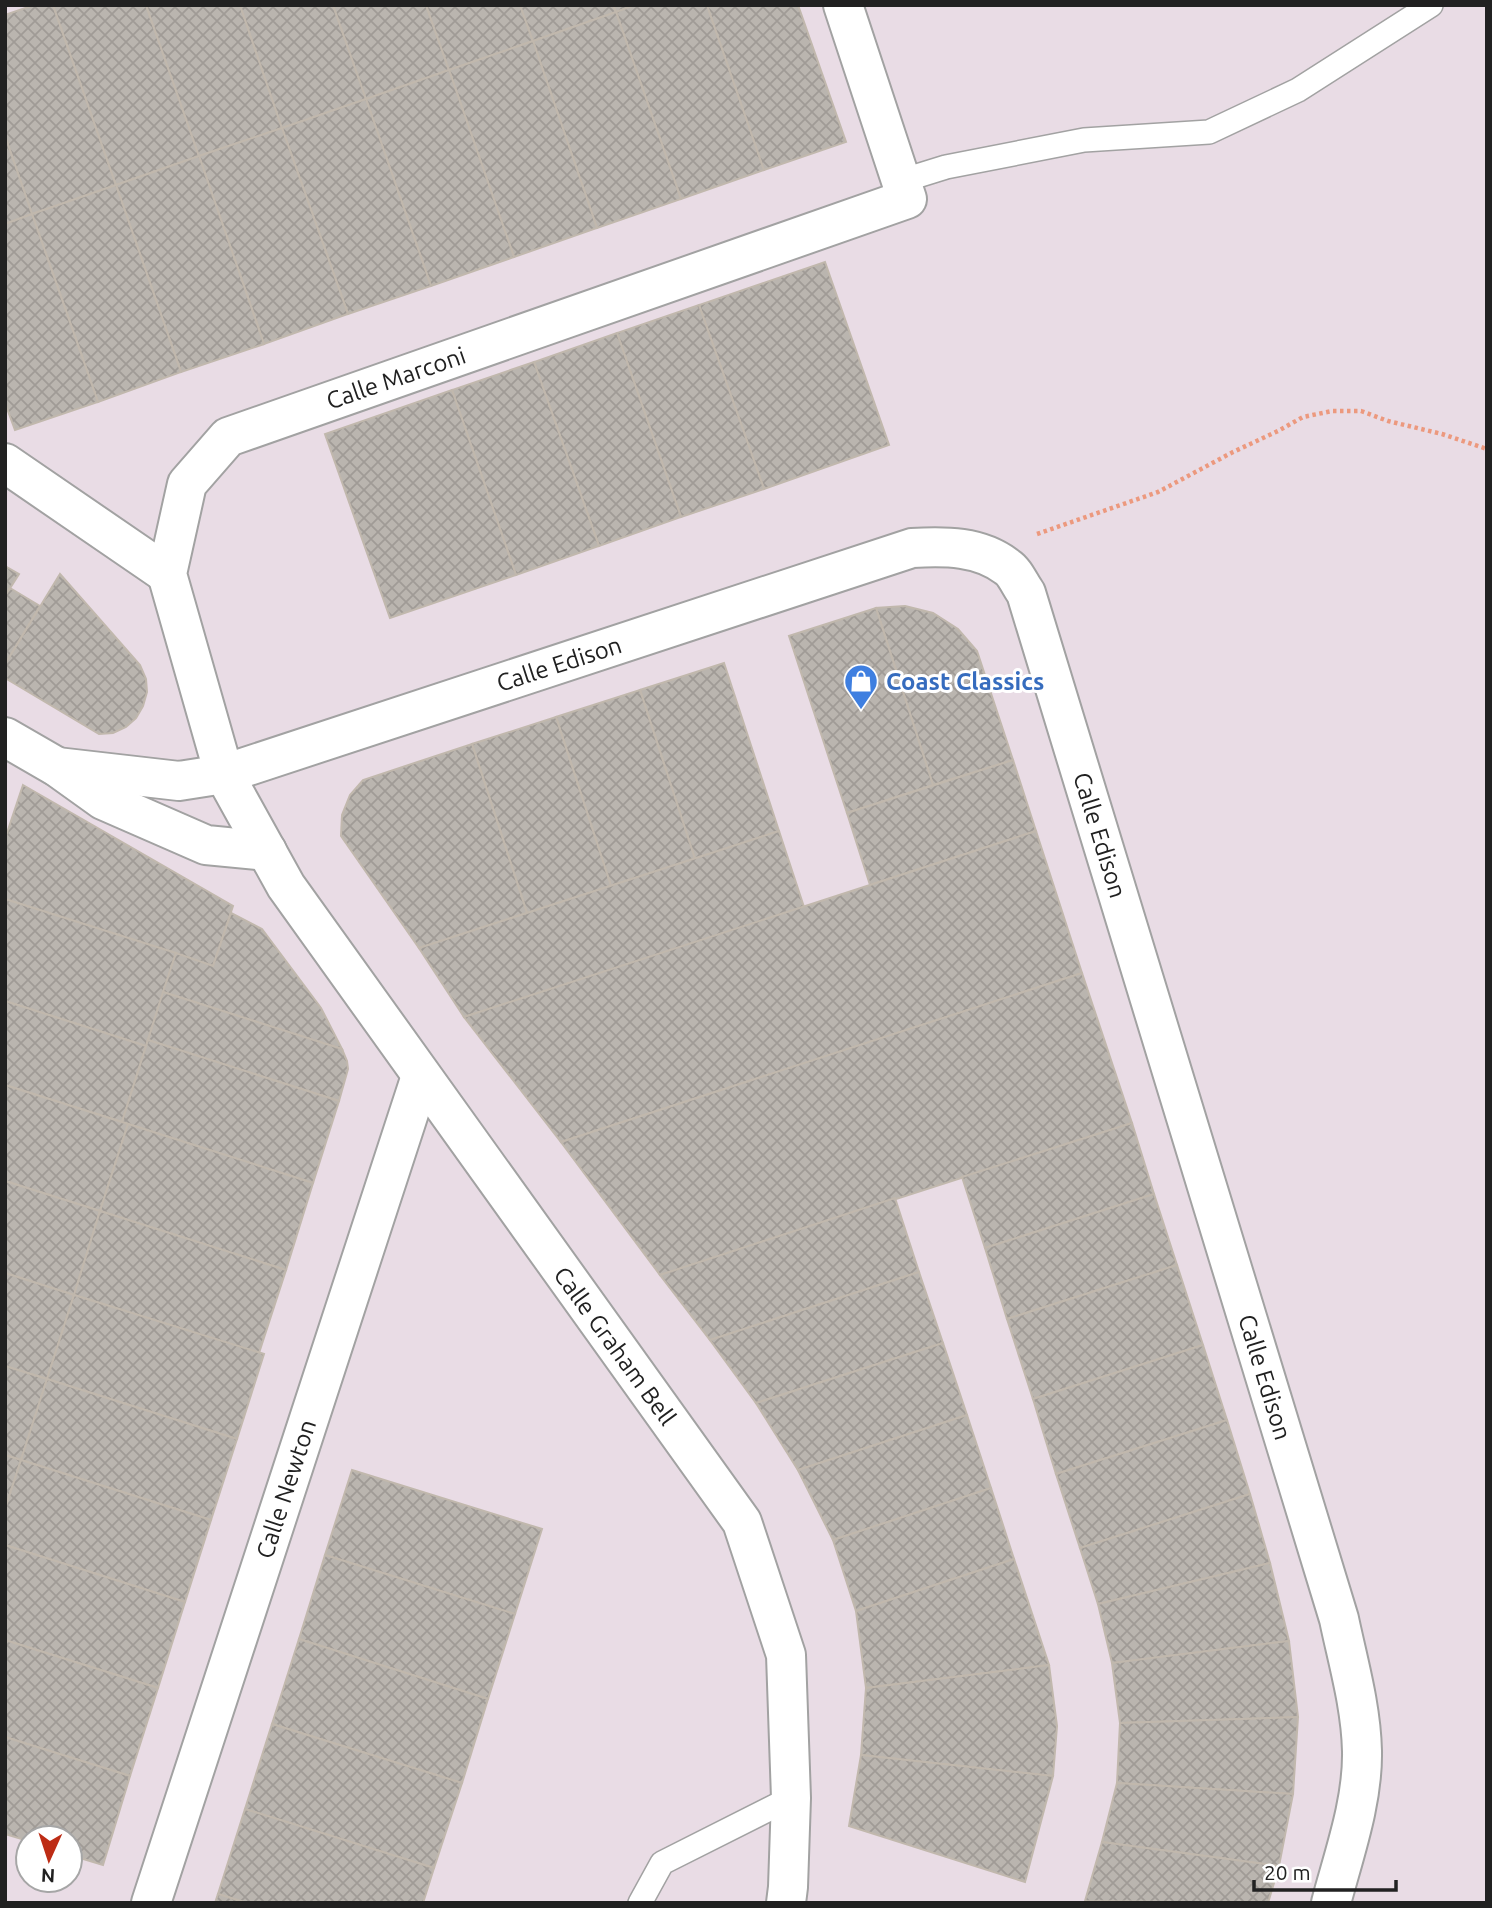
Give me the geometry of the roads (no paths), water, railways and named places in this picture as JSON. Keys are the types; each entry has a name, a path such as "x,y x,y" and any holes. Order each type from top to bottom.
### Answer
{"street":[{"path":"843,5 904,190"},
{"name":"Calle Marconi","path":"224,774 167,574 187,484 228,437 904,190"},
{"path":"5,463 167,574"},
{"name":"Calle Edison","path":"224,774 912,548 946,546 981,553 1009,568 1026,593 1339,1619 1357,1705 1362,1752 1357,1804 1331,1903"},
{"path":"5,737 103,800 206,845 267,851"},
{"path":"57,768 179,781 224,774"},
{"name":"Calle Graham Bell","path":"224,774 286,886 742,1522 786,1655 791,1798 786,1903"},
{"name":"Calle Newton","path":"151,1903 421,1076"}],"lane":[{"path":"904,190 946,167 1084,140 1209,132 1298,90 1431,5"},
{"path":"640,1903 662,1863 791,1798"}],"place":[{"name":"Coast Classics","path":"861,711"}]}
